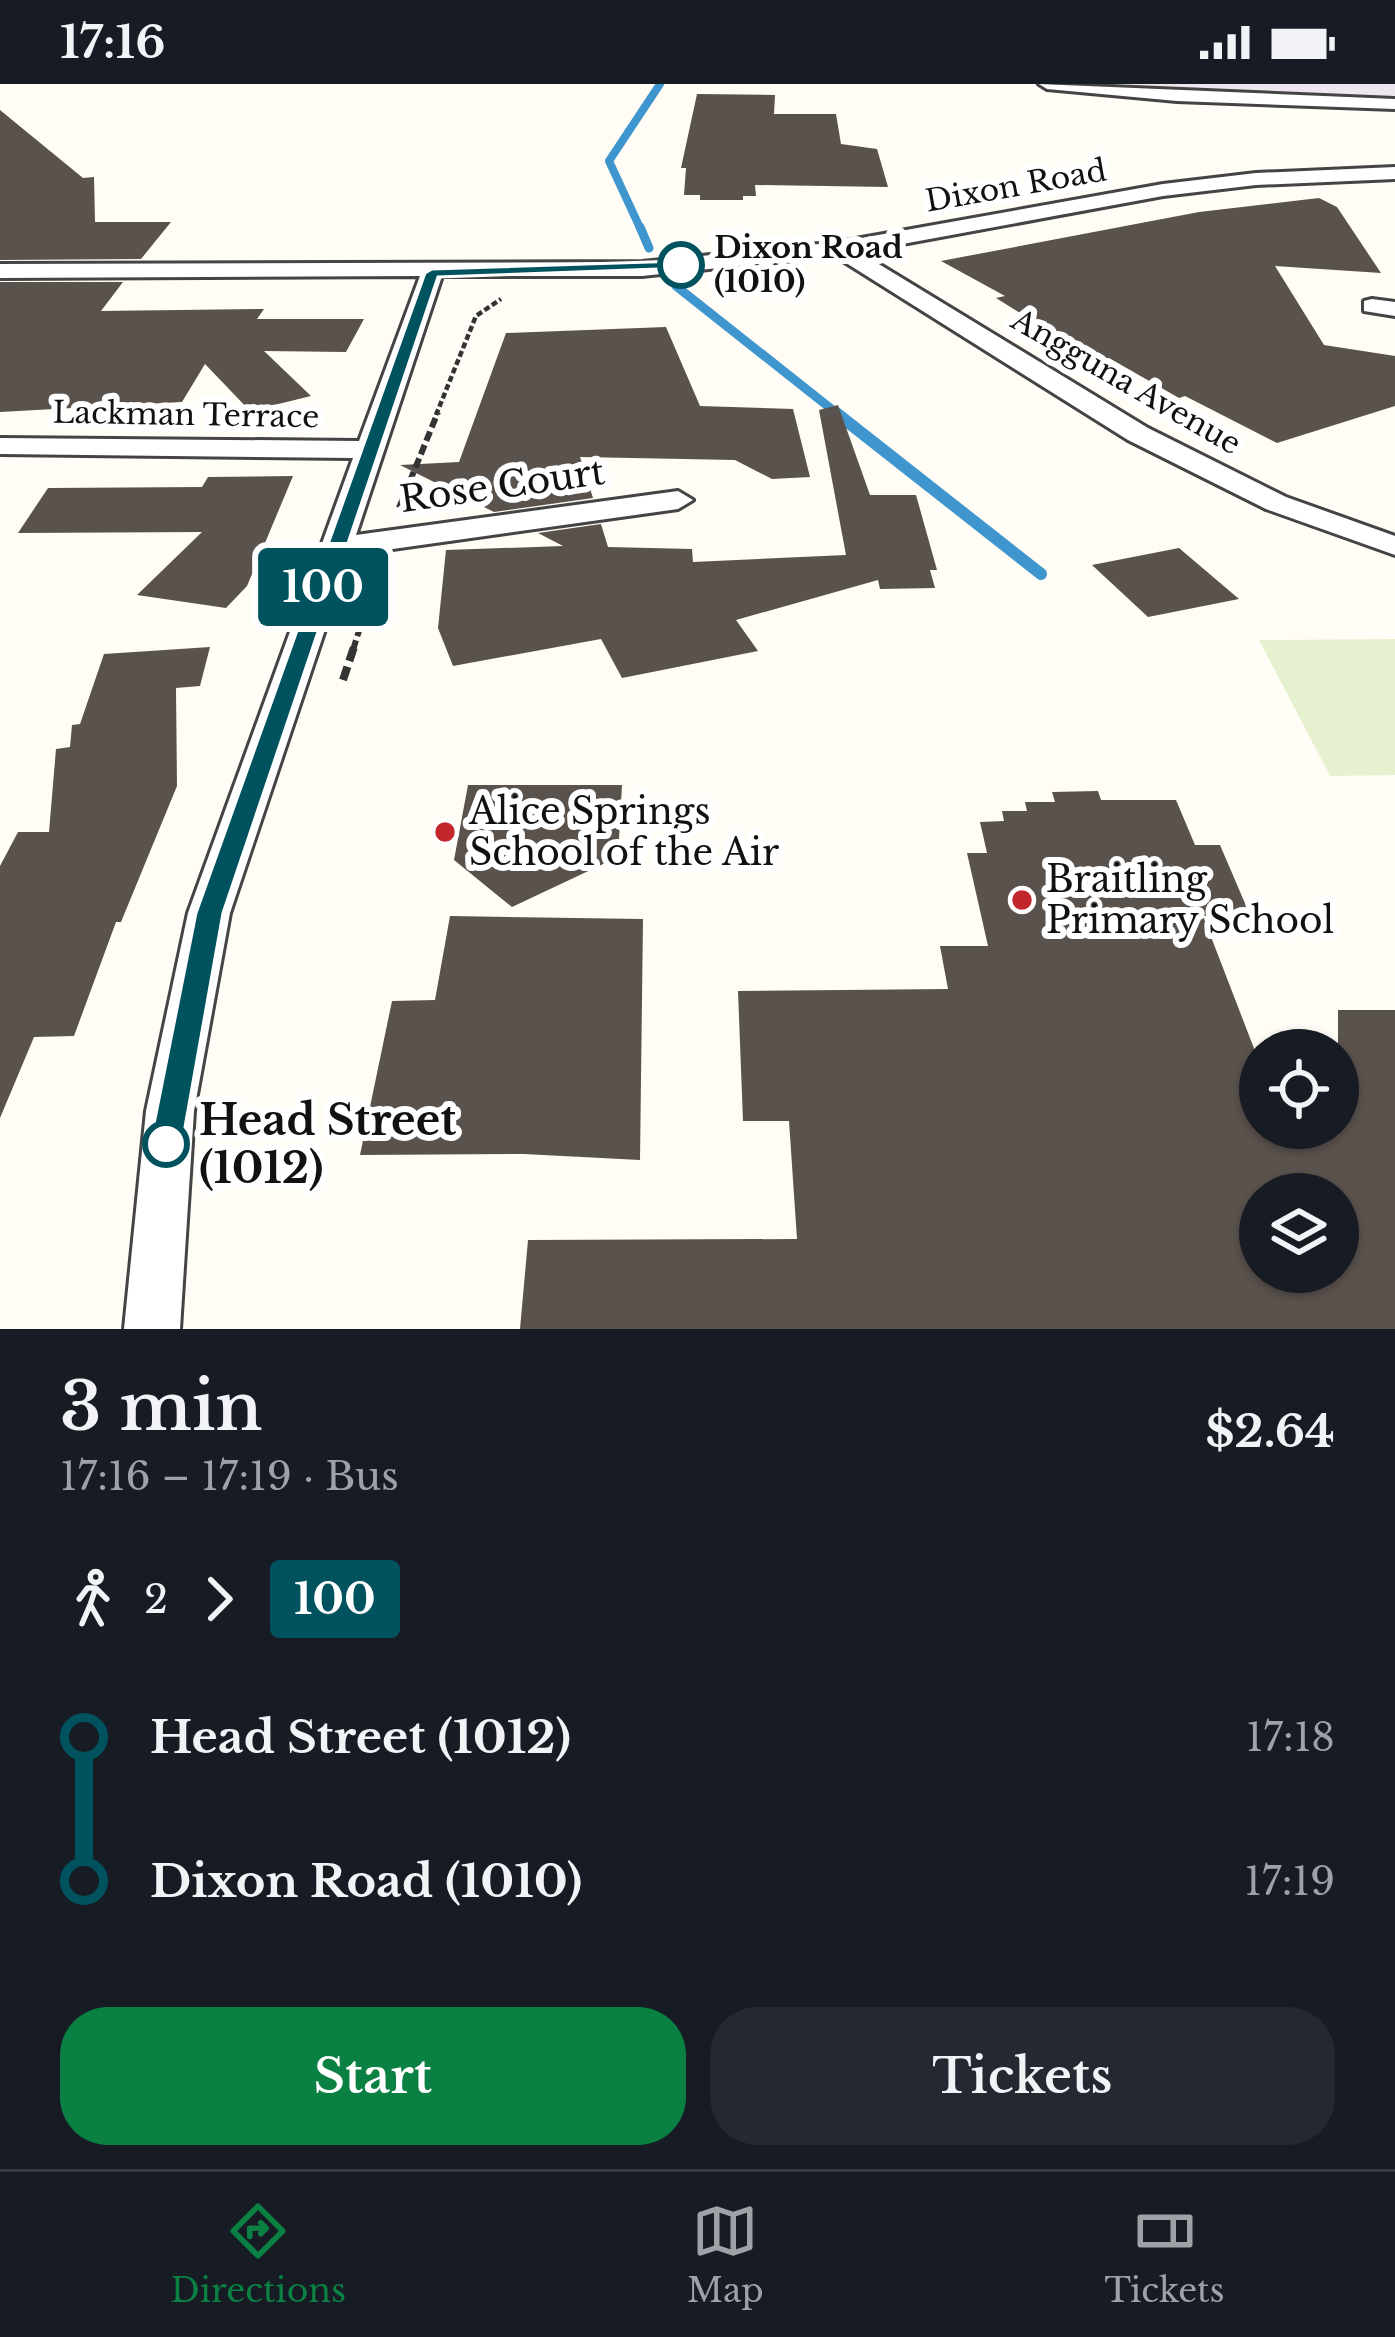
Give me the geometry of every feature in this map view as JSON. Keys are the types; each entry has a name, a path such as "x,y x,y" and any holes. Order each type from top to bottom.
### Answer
{"street":[{"path":"1047,84 1177,97 1395,104"},
{"name":"Dixon Road","path":"0,271 642,269 838,249 1163,190 1256,178 1395,173"},
{"name":"Angguna Avenue","path":"838,249 1138,434 1276,503 1395,546"},
{"path":"152,1329 170,1111 209,913 432,273"},
{"name":"Lackman Terrace","path":"0,446 371,450"},
{"name":"Rose Court","path":"337,547 678,500"}],"path":[{"path":"344,680 388,540 476,316 499,300 516,297"}],"shaded area":[{"path":"1047,84 1395,84 1395,104 1177,96"}],"green space":[{"path":"1395,639 1395,775 1330,776 1259,640"}],"building":[{"path":"697,94 775,95 774,114 836,114 841,144 877,149 888,187 755,185 756,196 743,196 743,200 700,200 700,195 684,195 686,168 681,168"},
{"path":"0,110 83,178 94,177 95,222 171,222 141,259 0,260"},
{"path":"1319,198 1337,207 1381,273 1275,266 1324,345 1395,356 1395,406 1277,443 1185,396 1179,398 1109,358 1097,361 996,298 1005,296 941,261 1199,212"},
{"path":"0,282 123,282 101,311 264,309 257,319 364,319 346,352 264,351 311,396 250,411 205,364 182,402 0,412"},
{"path":"666,327 700,406 793,409 810,477 772,479 735,460 580,457 593,498 494,512 400,465 459,462 506,333"},
{"path":"838,405 870,495 916,495 937,570 930,570 935,588 880,589 878,580 736,620 758,651 622,678 601,639 453,666 438,628 446,550 563,546 538,533 601,524 608,547 692,549 693,562 846,555 819,410"},
{"path":"293,476 247,586 226,608 137,595 202,532 18,533 48,488 202,487 208,477"},
{"path":"1179,548 1239,599 1148,617 1092,565"},
{"path":"210,647 200,686 176,688 177,786 121,922 116,922 74,1036 34,1037 0,1118 0,866 18,832 49,832 56,749 70,747 72,725 80,724 104,654"},
{"path":"468,785 622,785 618,857 512,907 454,860"},
{"name":"Braitling Primary School","path":"1098,791 1101,800 1176,800 1195,845 1220,845 1250,915 1203,916 1247,1029 1239,1029 1239,1149 1359,1149 1359,1029 1338,1029 1338,1010 1395,1010 1395,1329 520,1329 528,1240 797,1239 789,1121 743,1121 738,991 948,989 940,946 988,946 967,853 987,853 980,822 1004,821 1002,811 1027,811 1025,802 1055,802 1052,792"},
{"name":"Alice Springs School of the Air","path":"450,916 643,919 640,1160 524,1154 360,1155 392,1001 435,1000"}],"waterway":[{"path":"641,230 609,161 660,84"},
{"path":"640,227 649,248"},
{"path":"676,286 839,415"},
{"path":"835,412 1041,574"}],"bus line":[{"name":"100","path":"166,1144 209,913 432,273 681,265"}],"place":[{"name":"Dixon Road (1010)","path":"681,265"},
{"name":"Alice Springs School of the Air","path":"445,832"},
{"name":"Braitling Primary School","path":"1022,900"},
{"name":"Head Street (1012)","path":"166,1144"}]}
